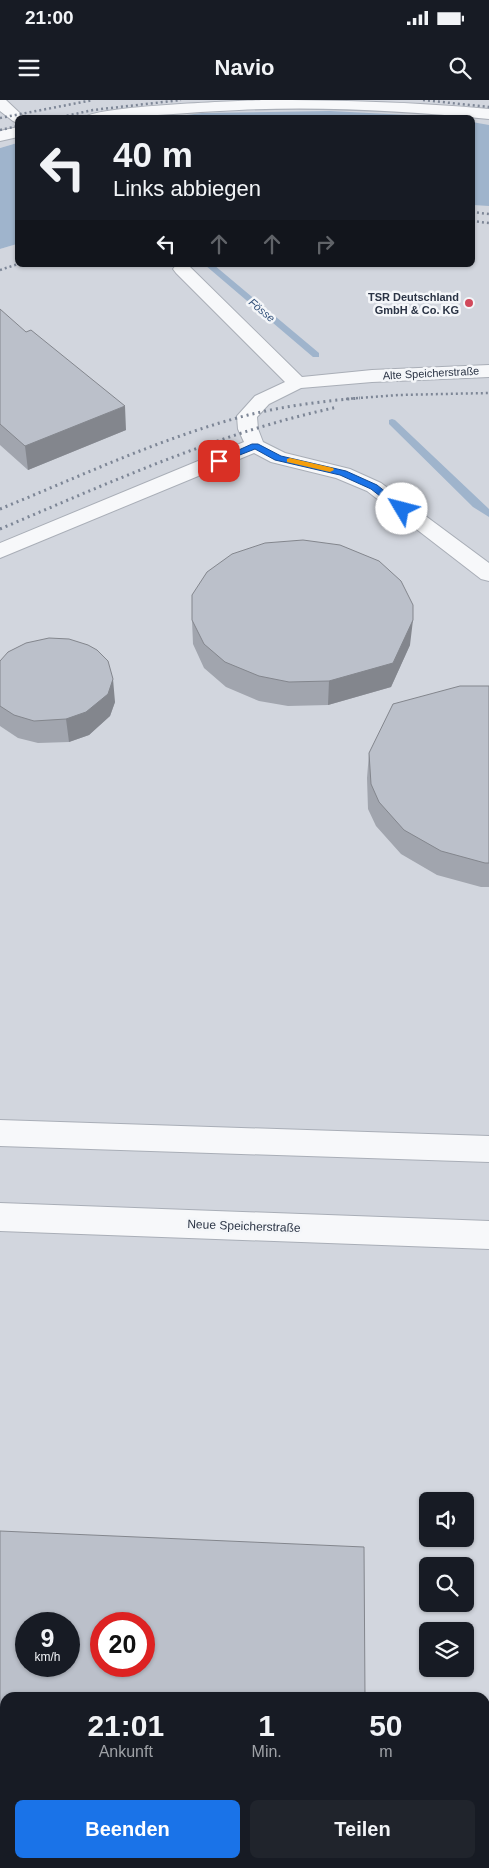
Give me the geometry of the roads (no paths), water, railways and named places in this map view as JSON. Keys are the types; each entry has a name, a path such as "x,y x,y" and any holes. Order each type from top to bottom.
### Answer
{"street":[{"path":"109,115 206,103 279,101 358,102 420,106 489,114"},
{"path":"0,103 15,116"},
{"path":"0,136 15,133"},
{"path":"182,269 297,382 262,400 248,416 248,429 255,446 278,458 343,473 374,487 489,574"},
{"name":"Alte Speicherstraße","path":"297,382 372,376 489,371"},
{"path":"0,551 255,446"},
{"path":"0,1132 489,1149"},
{"name":"Neue Speicherstraße","path":"0,1217 489,1235"}],"water":[{"path":"330,111 408,115 187,115 202,113"},
{"path":"475,123 489,125 489,206 475,205"},
{"path":"15,144 15,245 0,249 0,148"}],"waterway":[{"name":"Fösse","path":"211,267 316,355"},
{"name":"Fösse","path":"392,422 477,505 489,514"}],"railway":[{"path":"16,115 93,100"},
{"path":"70,115 93,110 181,100"},
{"path":"423,100 489,107"},
{"path":"0,118 15,115"},
{"path":"0,130 15,127"},
{"path":"475,212 489,214"},
{"path":"475,221 489,223"},
{"path":"0,270 15,265"},
{"path":"346,399 398,395 489,393"},
{"path":"0,509 122,458 216,424 276,409 360,398"},
{"path":"0,529 125,476 208,444 294,417 338,407"}],"place":[{"name":"TSR Deutschland GmbH & Co. KG","path":"469,303"}]}
